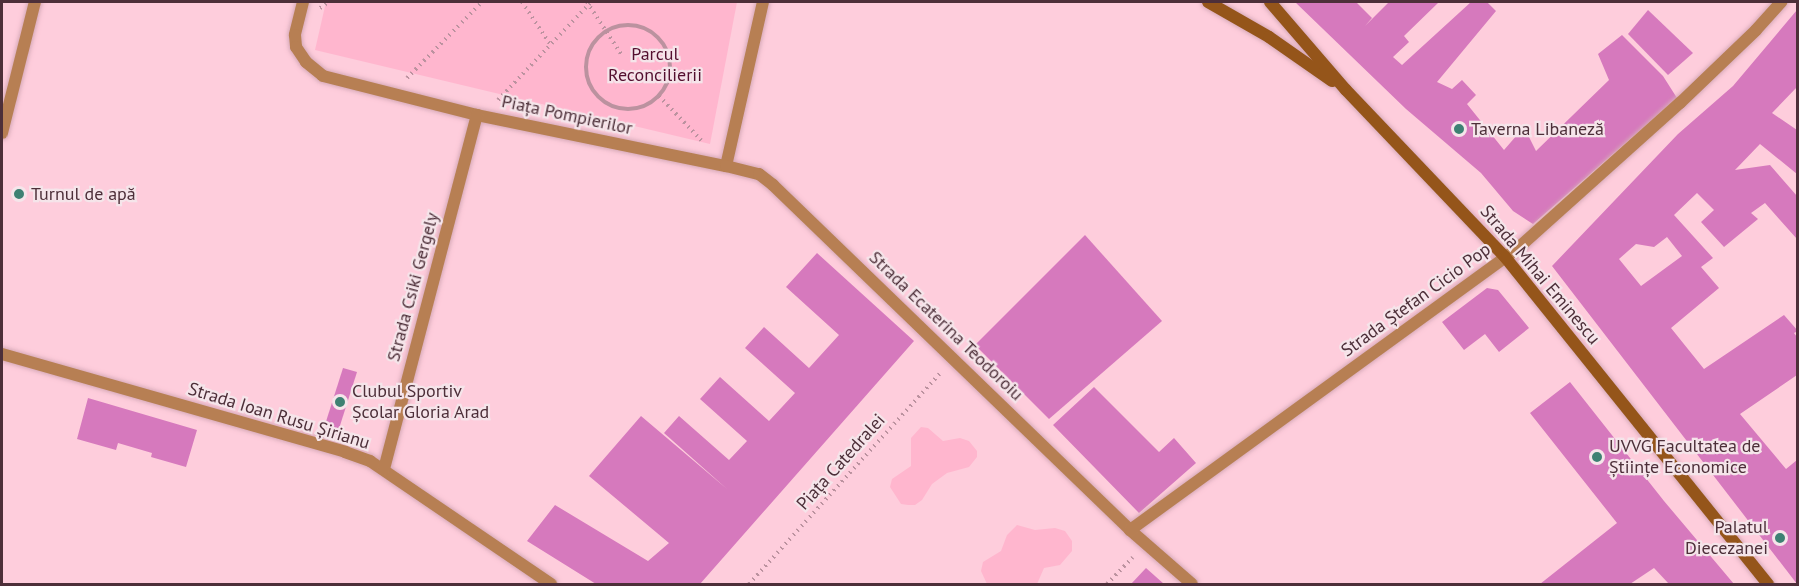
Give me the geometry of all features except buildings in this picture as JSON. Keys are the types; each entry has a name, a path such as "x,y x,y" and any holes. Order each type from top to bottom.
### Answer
{"street":[{"path":"2,133 35,2"},
{"name":"Piața Pompierilor","path":"303,2 295,35 296,47 306,63 323,76 480,115 726,165"},
{"path":"726,165 763,2"},
{"path":"1208,2 1269,37 1346,90"},
{"name":"Strada Mihai Eminescu","path":"1270,2 1346,90 1506,257 1768,585"},
{"name":"Strada Ștefan Cicio Pop","path":"1130,530 1535,234 1680,102 1756,30 1780,2"},
{"name":"Strada Csiki Gergely","path":"384,469 480,115"},
{"name":"Strada Ecaterina Teodoroiu","path":"726,165 759,174 773,185 1130,530 1192,585"},
{"name":"Strada Ioan Rusu Șirianu","path":"2,354 345,452 384,469 551,585"}],"path":[{"path":"392,93 482,2"},
{"path":"522,2 550,44"},
{"path":"480,115 589,2 621,54"},
{"path":"623,25 637,25 650,30 661,39 668,51 671,65 669,79 659,96 640,108 626,110 607,103 592,89 587,76 586,62 590,49 606,31 623,25"},
{"path":"659,96 726,165"},
{"name":"Piața Catedralei","path":"749,585 954,358"},
{"path":"1107,585 1145,543"}],"green space":[{"name":"Parcul Reconcilierii","path":"326,2 737,2 710,144 315,50"},
{"path":"921,427 928,428 943,441 960,438 969,441 977,451 977,457 969,467 947,473 932,484 922,500 915,505 901,504 890,487 892,479 911,466 911,438"},
{"path":"1017,525 1035,530 1055,528 1065,531 1072,541 1072,551 1060,565 1044,568 1037,584 987,584 981,571 983,562 1001,551 1007,535"}],"place":[{"name":"Taverna Libaneză","path":"1459,129"},
{"name":"Turnul de apă","path":"19,194"},
{"name":"Clubul Sportiv Școlar Gloria Arad","path":"340,402"},
{"name":"UVVG Facultatea de Științe Economice","path":"1597,457"},
{"name":"Palatul Diecezanei","path":"1780,538"}]}
